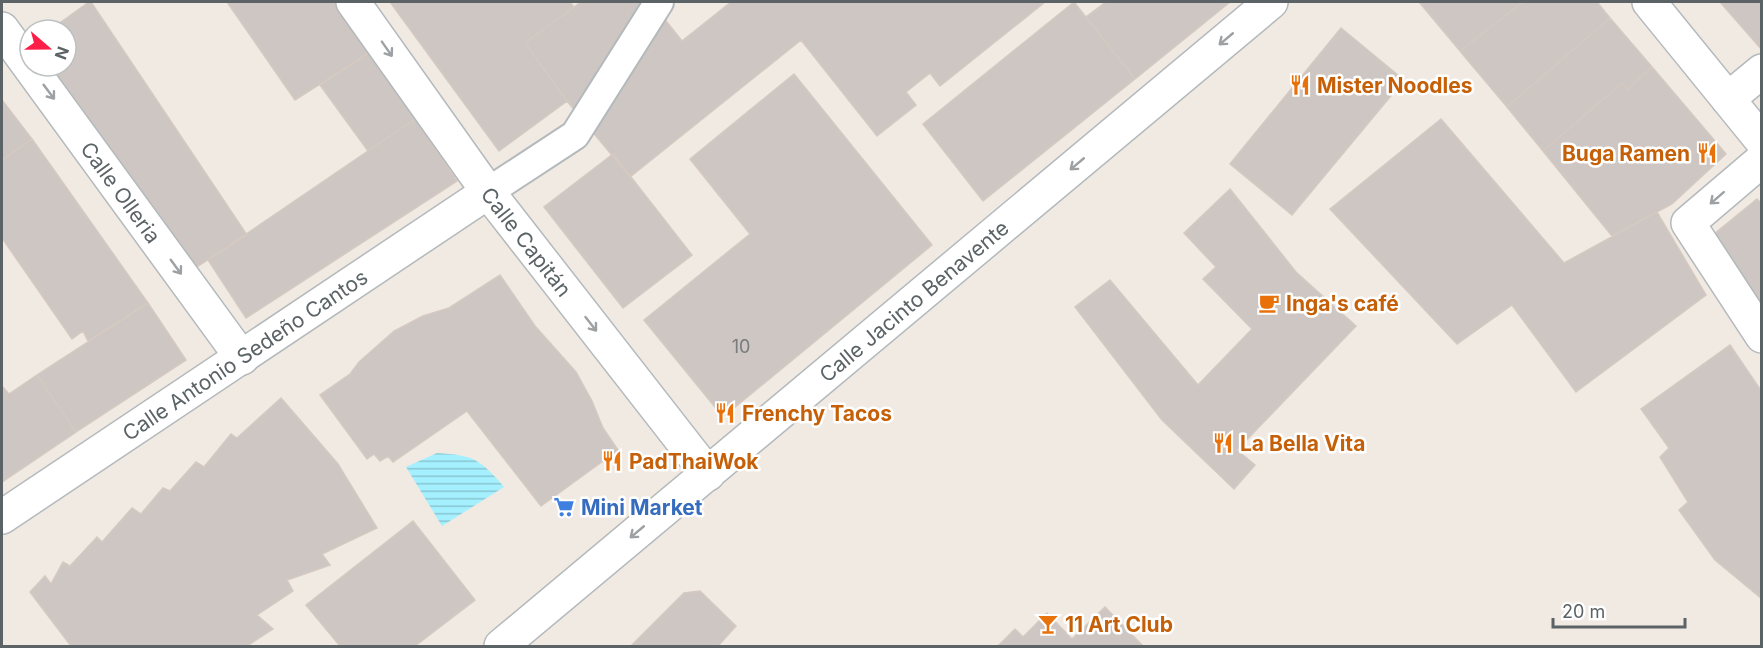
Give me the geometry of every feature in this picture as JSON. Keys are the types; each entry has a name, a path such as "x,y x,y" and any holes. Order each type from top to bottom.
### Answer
{"street":[{"name":"Calle Capitán","path":"353,2 488,192 708,474"},
{"path":"488,192 575,135 660,2"},
{"name":"Calle Jacinto Benavente","path":"501,646 1271,2"},
{"path":"1649,2 1761,141"},
{"name":"Calle Olleria","path":"2,28 242,358"},
{"path":"1728,99 1761,71"},
{"path":"1761,160 1688,223 1761,336"},
{"name":"Calle Antonio Sedeño Cantos","path":"2,517 488,192"}],"water":[{"path":"437,453 459,455 475,460 482,464 504,487 442,526 406,467"}],"building":[{"path":"91,2 247,235 195,268 59,78 78,78 78,18 67,18"},
{"path":"227,2 334,2 369,53 295,100"},
{"path":"390,2 570,2 574,7 525,43 567,101 499,151"},
{"path":"581,2 651,2 682,41 731,2 1045,2 940,86 930,73 906,92 916,105 877,136 801,40 630,177 567,101 525,43"},
{"path":"1074,2 1135,79 983,201 923,124"},
{"path":"1106,2 1230,2 1135,79 1086,17"},
{"path":"1419,2 1523,2 1460,51"},
{"path":"1523,2 1597,2 1610,18 1507,107 1460,51"},
{"path":"1720,2 1762,2 1762,50"},
{"path":"1610,18 1652,67 1628,89 1622,83 1543,151 1507,107"},
{"path":"1341,28 1404,80 1292,215 1230,164"},
{"path":"369,53 415,119 368,151 320,85"},
{"path":"1652,67 1726,154 1672,204 1612,236 1543,151 1622,83 1628,89"},
{"path":"794,74 932,245 723,417 644,320 750,234 690,159"},
{"path":"2,100 32,139 2,160"},
{"path":"415,119 457,181 246,318 208,260"},
{"path":"1441,119 1564,263 1657,212 1706,295 1576,392 1512,305 1457,344 1330,209"},
{"path":"32,139 148,303 88,341 83,331 72,339 2,238 2,160"},
{"path":"613,154 692,255 623,308 544,207"},
{"path":"1230,189 1296,272 1356,326 1237,450 1255,465 1234,489 1162,420 1075,307 1110,280 1198,385 1252,329 1203,279 1216,267 1184,233"},
{"path":"1757,199 1762,204 1762,308 1713,235"},
{"path":"500,275 535,326 576,372 592,401 603,428 618,450 541,506 467,411 393,462 388,456 380,461 374,454 367,459 320,395 350,374 359,362 394,331 423,316 449,308"},
{"path":"148,303 186,360 76,432 37,375"},
{"path":"1730,345 1762,392 1762,599 1715,560 1679,510 1688,502 1660,457 1669,448 1641,409"},
{"path":"37,375 76,432 2,482 2,386 9,394"},
{"path":"281,398 338,464 377,528 322,554 330,565 287,580 293,591 257,615 273,629 247,646 71,646 30,592 45,576 51,584 63,562 70,566 97,537 102,542 132,508 141,514 163,488 170,491 196,462 204,467 231,434 237,438"},
{"path":"413,521 475,600 415,646 340,646 306,605"},
{"path":"700,591 736,626 718,646 631,646 684,593"},
{"path":"1105,607 1143,646 998,646 1015,629 1023,637 1047,613 1072,639"}],"place":[{"name":"Mister Noodles","path":"1300,85"},
{"name":"Buga Ramen","path":"1707,153"},
{"name":"Inga's café","path":"1269,303"},
{"name":"Frenchy Tacos","path":"725,413"},
{"name":"La Bella Vita","path":"1223,443"},
{"name":"PadThaiWok","path":"612,461"},
{"name":"Mini Market","path":"564,507"},
{"name":"11 Art Club","path":"1048,624"}]}
